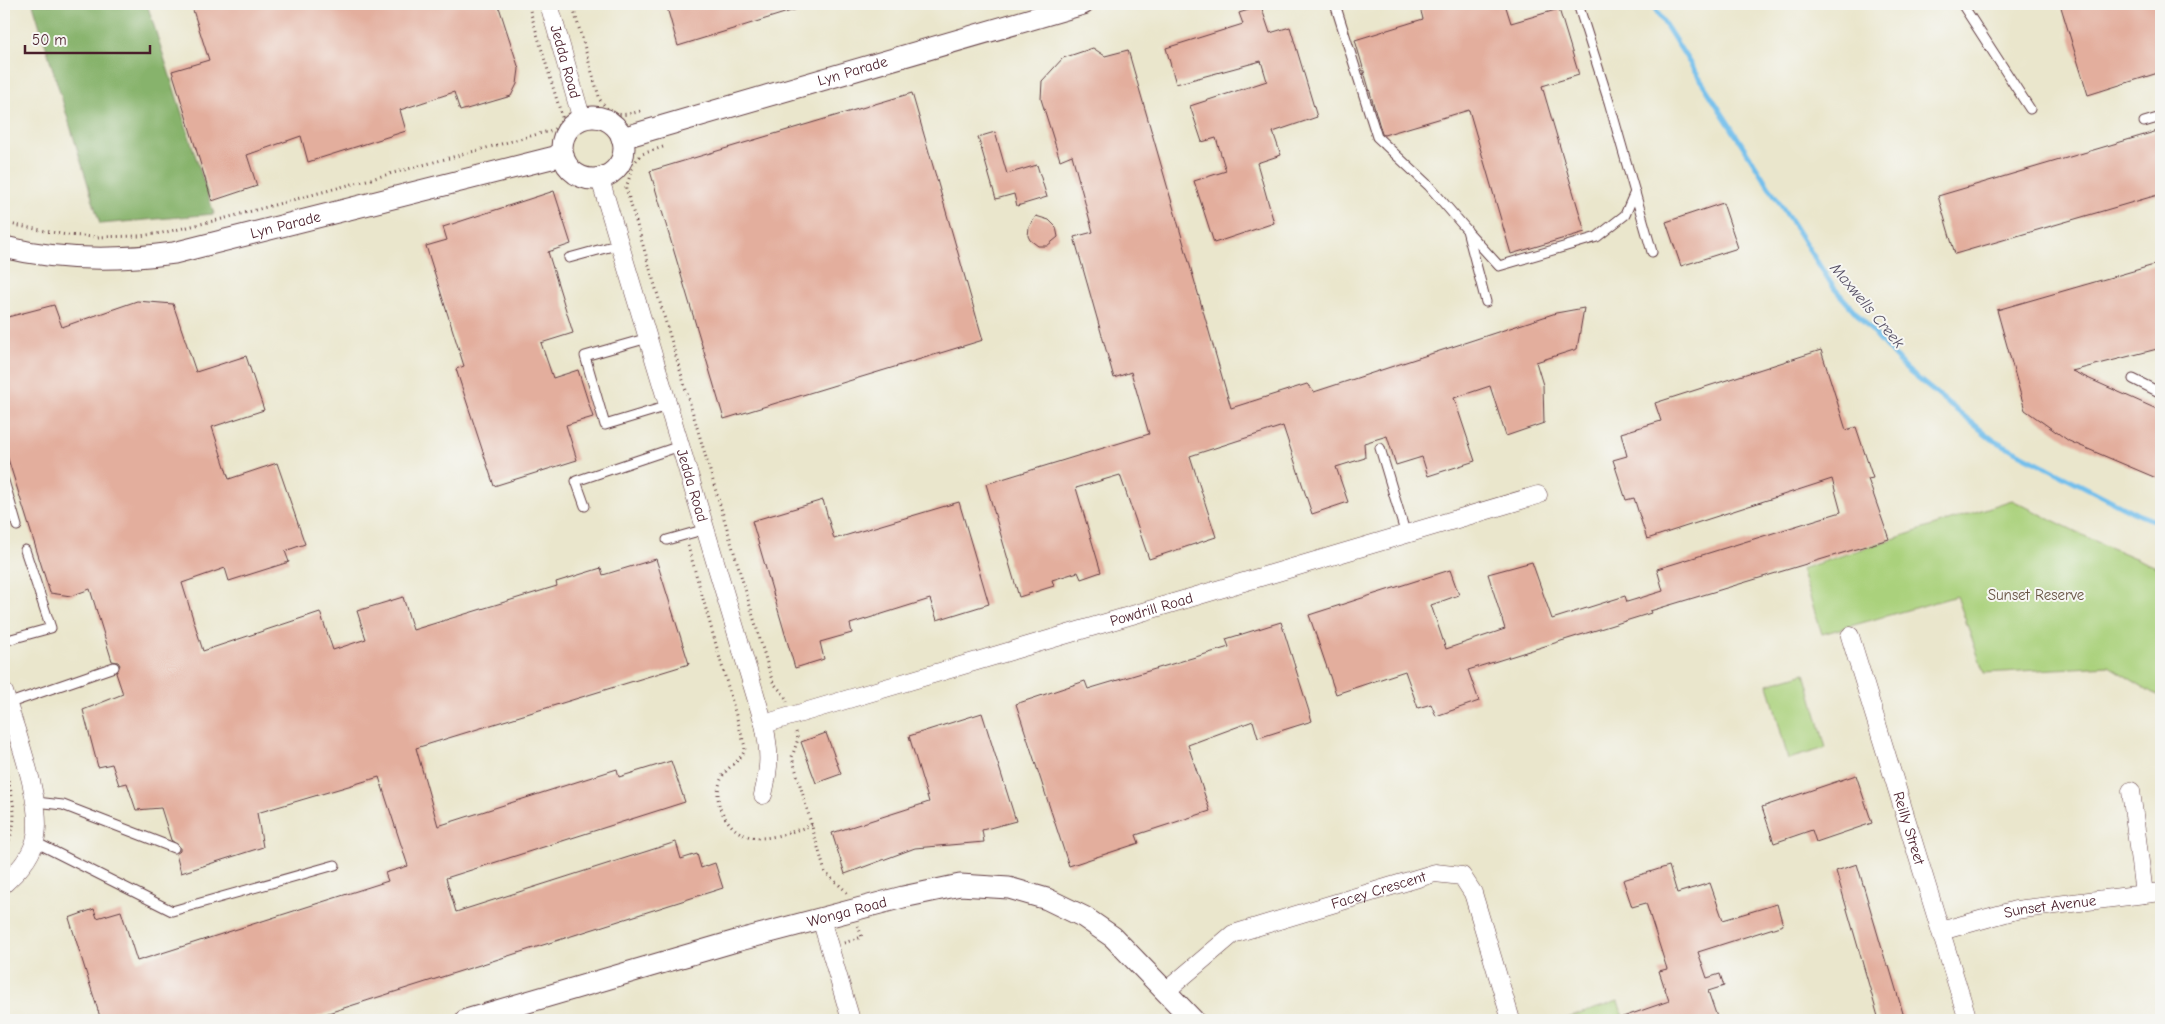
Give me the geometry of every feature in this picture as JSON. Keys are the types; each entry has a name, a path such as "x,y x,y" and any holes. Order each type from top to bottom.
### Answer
{"street":[{"name":"Jedda Road","path":"549,4 582,120"},
{"name":"Lyn Parade","path":"622,138 1083,4"},
{"path":"601,119 610,123 622,138 624,148 620,163 609,174 600,179 580,177 572,172 563,155 562,146 568,130 582,120 601,119"},
{"name":"Lyn Parade","path":"4,246 54,257 94,260 135,259 174,253 563,155"},
{"name":"Jedda Road","path":"600,179 764,724 770,751 763,795"},
{"name":"Powdrill Road","path":"764,724 1538,496"},
{"name":"Reilly Street","path":"1850,636 1968,1020"},
{"path":"4,884 18,872 28,859 35,842 38,822 36,802 6,698"},
{"path":"2131,791 2153,893"},
{"name":"Facey Crescent","path":"1166,991 1233,934 1435,873 1462,876 1473,893 1512,1020"},
{"name":"Wonga Road","path":"479,1018 736,941 821,920 903,896 960,885 1009,888 1047,899 1084,917 1113,937 1193,1020"},
{"name":"Sunset Avenue","path":"1941,931 2016,910 2153,893"},
{"path":"821,920 851,1020"}],"lane":[{"path":"1334,4 1377,137 1429,186 1499,266 1597,237 1625,215 1635,192"},
{"path":"1578,4 1609,102 1652,252"},
{"path":"1962,4 2030,109"},
{"path":"2144,122 2161,117"},
{"path":"1467,230 1486,302"},
{"path":"569,258 620,244"},
{"path":"648,338 585,356 605,424 668,406"},
{"path":"2133,379 2161,393"},
{"path":"585,506 576,481 680,446"},
{"path":"1380,448 1406,535"},
{"path":"4,481 17,526"},
{"path":"667,540 706,529"},
{"path":"4,641 51,628 25,550"},
{"path":"6,698 114,667"},
{"path":"36,802 64,805 174,848"},
{"path":"35,842 172,911 335,865"}],"path":[{"path":"4,223 67,235 97,237 139,236 162,233 199,225 553,130 560,124 562,118 528,4"},
{"path":"572,4 600,100 607,110 615,114 627,114 645,110"},
{"path":"666,146 642,154 634,162 626,188 772,680 776,688 785,696"},
{"path":"685,535 745,747 742,757 723,775 718,794 721,809 735,830 751,837 773,837 812,825"},
{"path":"798,739 792,757 825,872 832,881 841,884 848,894"},
{"path":"4,766 13,798 15,816 12,835 4,851"},
{"path":"842,944 862,937 859,929"}],"green space":[{"path":"33,4 147,4 214,214 100,224"},
{"name":"Sunset Reserve","path":"2012,500 2095,541 2161,569 2161,698 2109,666 1984,673 1957,596 1822,634 1801,569"},
{"path":"1805,673 1826,748 1788,759 1768,684"},
{"path":"1618,1001 1624,1020 1562,1020"}],"building":[{"path":"191,4 498,4 519,69 517,84 511,96 460,111 454,92 400,110 406,131 308,162 301,136 247,155 257,186 212,201 172,71 209,60"},
{"path":"666,4 804,4 804,7 678,46"},
{"path":"1419,4 1505,4 1511,23 1559,9 1579,75 1542,86 1585,232 1511,254 1469,110 1382,134 1355,40 1423,19"},
{"path":"2060,4 2161,4 2161,72 2088,95"},
{"path":"1261,6 1270,33 1290,27 1317,117 1273,132 1281,155 1257,163 1274,223 1214,243 1194,181 1226,171 1216,138 1202,142 1190,106 1267,81 1261,61 1176,84 1166,48 1243,24 1239,13"},
{"path":"1093,48 1105,56 1128,50 1231,408 1307,384 1314,392 1556,313 1584,308 1577,349 1536,362 1543,385 1544,423 1506,436 1490,386 1454,398 1475,461 1428,476 1422,457 1396,465 1387,436 1364,443 1365,458 1336,467 1348,502 1312,514 1283,426 1190,456 1216,537 1149,559 1120,475 1076,488 1101,572 1081,579 1078,572 1052,580 1054,586 1019,597 986,484 1149,434 1131,372 1114,378 1074,237 1093,232 1072,155 1060,160 1041,99 1042,81 1063,58"},
{"path":"912,93 983,340 724,419 650,171"},
{"path":"2161,130 2161,194 1955,254 1938,196"},
{"path":"995,132 1007,174 1037,165 1047,197 1017,206 1014,194 996,199 978,137"},
{"path":"554,191 571,244 548,252 573,333 541,343 553,378 578,370 593,417 566,425 577,460 494,486 456,369 464,366 426,246 447,240 443,227"},
{"path":"1723,203 1738,248 1681,266 1666,222"},
{"path":"1036,216 1049,220 1056,227 1058,237 1047,246 1038,246 1028,236 1029,227"},
{"path":"2161,263 2161,348 2072,371 2161,411 2161,480 2069,441 2025,410 1997,310"},
{"path":"137,301 173,304 196,372 246,356 264,410 212,427 229,479 277,463 305,544 285,551 289,562 229,581 225,568 182,583 203,651 320,612 333,650 366,639 357,611 403,597 413,630 557,586 556,582 601,568 603,575 656,559 689,664 416,748 438,826 617,769 619,777 671,761 685,802 446,878 456,912 676,842 681,859 697,854 701,868 715,863 723,888 306,1020 101,1020 69,918 94,909 97,918 121,911 137,961 388,881 385,873 408,866 379,777 257,813 263,847 181,873 176,854 180,851 180,847 171,840 161,808 136,810 127,783 119,785 112,764 98,767 83,710 123,694 116,673 120,665 118,662 112,661 90,589 71,596 50,593 4,446 4,318 54,305 62,327"},
{"path":"1821,350 1846,430 1856,427 1873,478 1868,479 1889,539 1650,611 1651,613 1468,670 1479,701 1436,716 1431,704 1418,708 1405,671 1336,694 1309,615 1450,570 1459,595 1431,605 1446,649 1505,629 1488,574 1532,562 1552,619 1625,596 1627,602 1663,591 1657,569 1841,512 1832,479 1647,539 1634,498 1626,500 1613,460 1627,456 1621,433 1661,421 1655,403"},
{"path":"823,500 834,539 959,502 989,604 937,620 930,599 850,624 852,633 820,642 824,659 795,668 752,521"},
{"path":"1281,622 1312,721 1258,738 1253,721 1188,745 1210,811 1136,835 1139,843 1069,866 1016,704 1085,681 1088,689 1229,647 1226,639"},
{"path":"982,713 1016,821 982,830 984,842 915,848 845,874 832,833 929,802 909,736"},
{"path":"826,733 841,774 816,783 801,742"},
{"path":"1856,775 1872,823 1816,842 1812,830 1774,843 1762,807"},
{"path":"1857,864 1905,1020 1879,1020 1836,871"},
{"path":"1669,866 1677,893 1710,883 1723,920 1777,904 1783,925 1698,952 1707,978 1720,974 1724,986 1708,991 1718,1020 1620,1020 1620,1018 1669,1001 1659,971 1667,969 1646,903 1632,907 1623,880"}],"waterway":[{"name":"Maxwells Creek","path":"1652,4 1834,288 1906,369 1992,439 2137,514 2161,523"}]}
